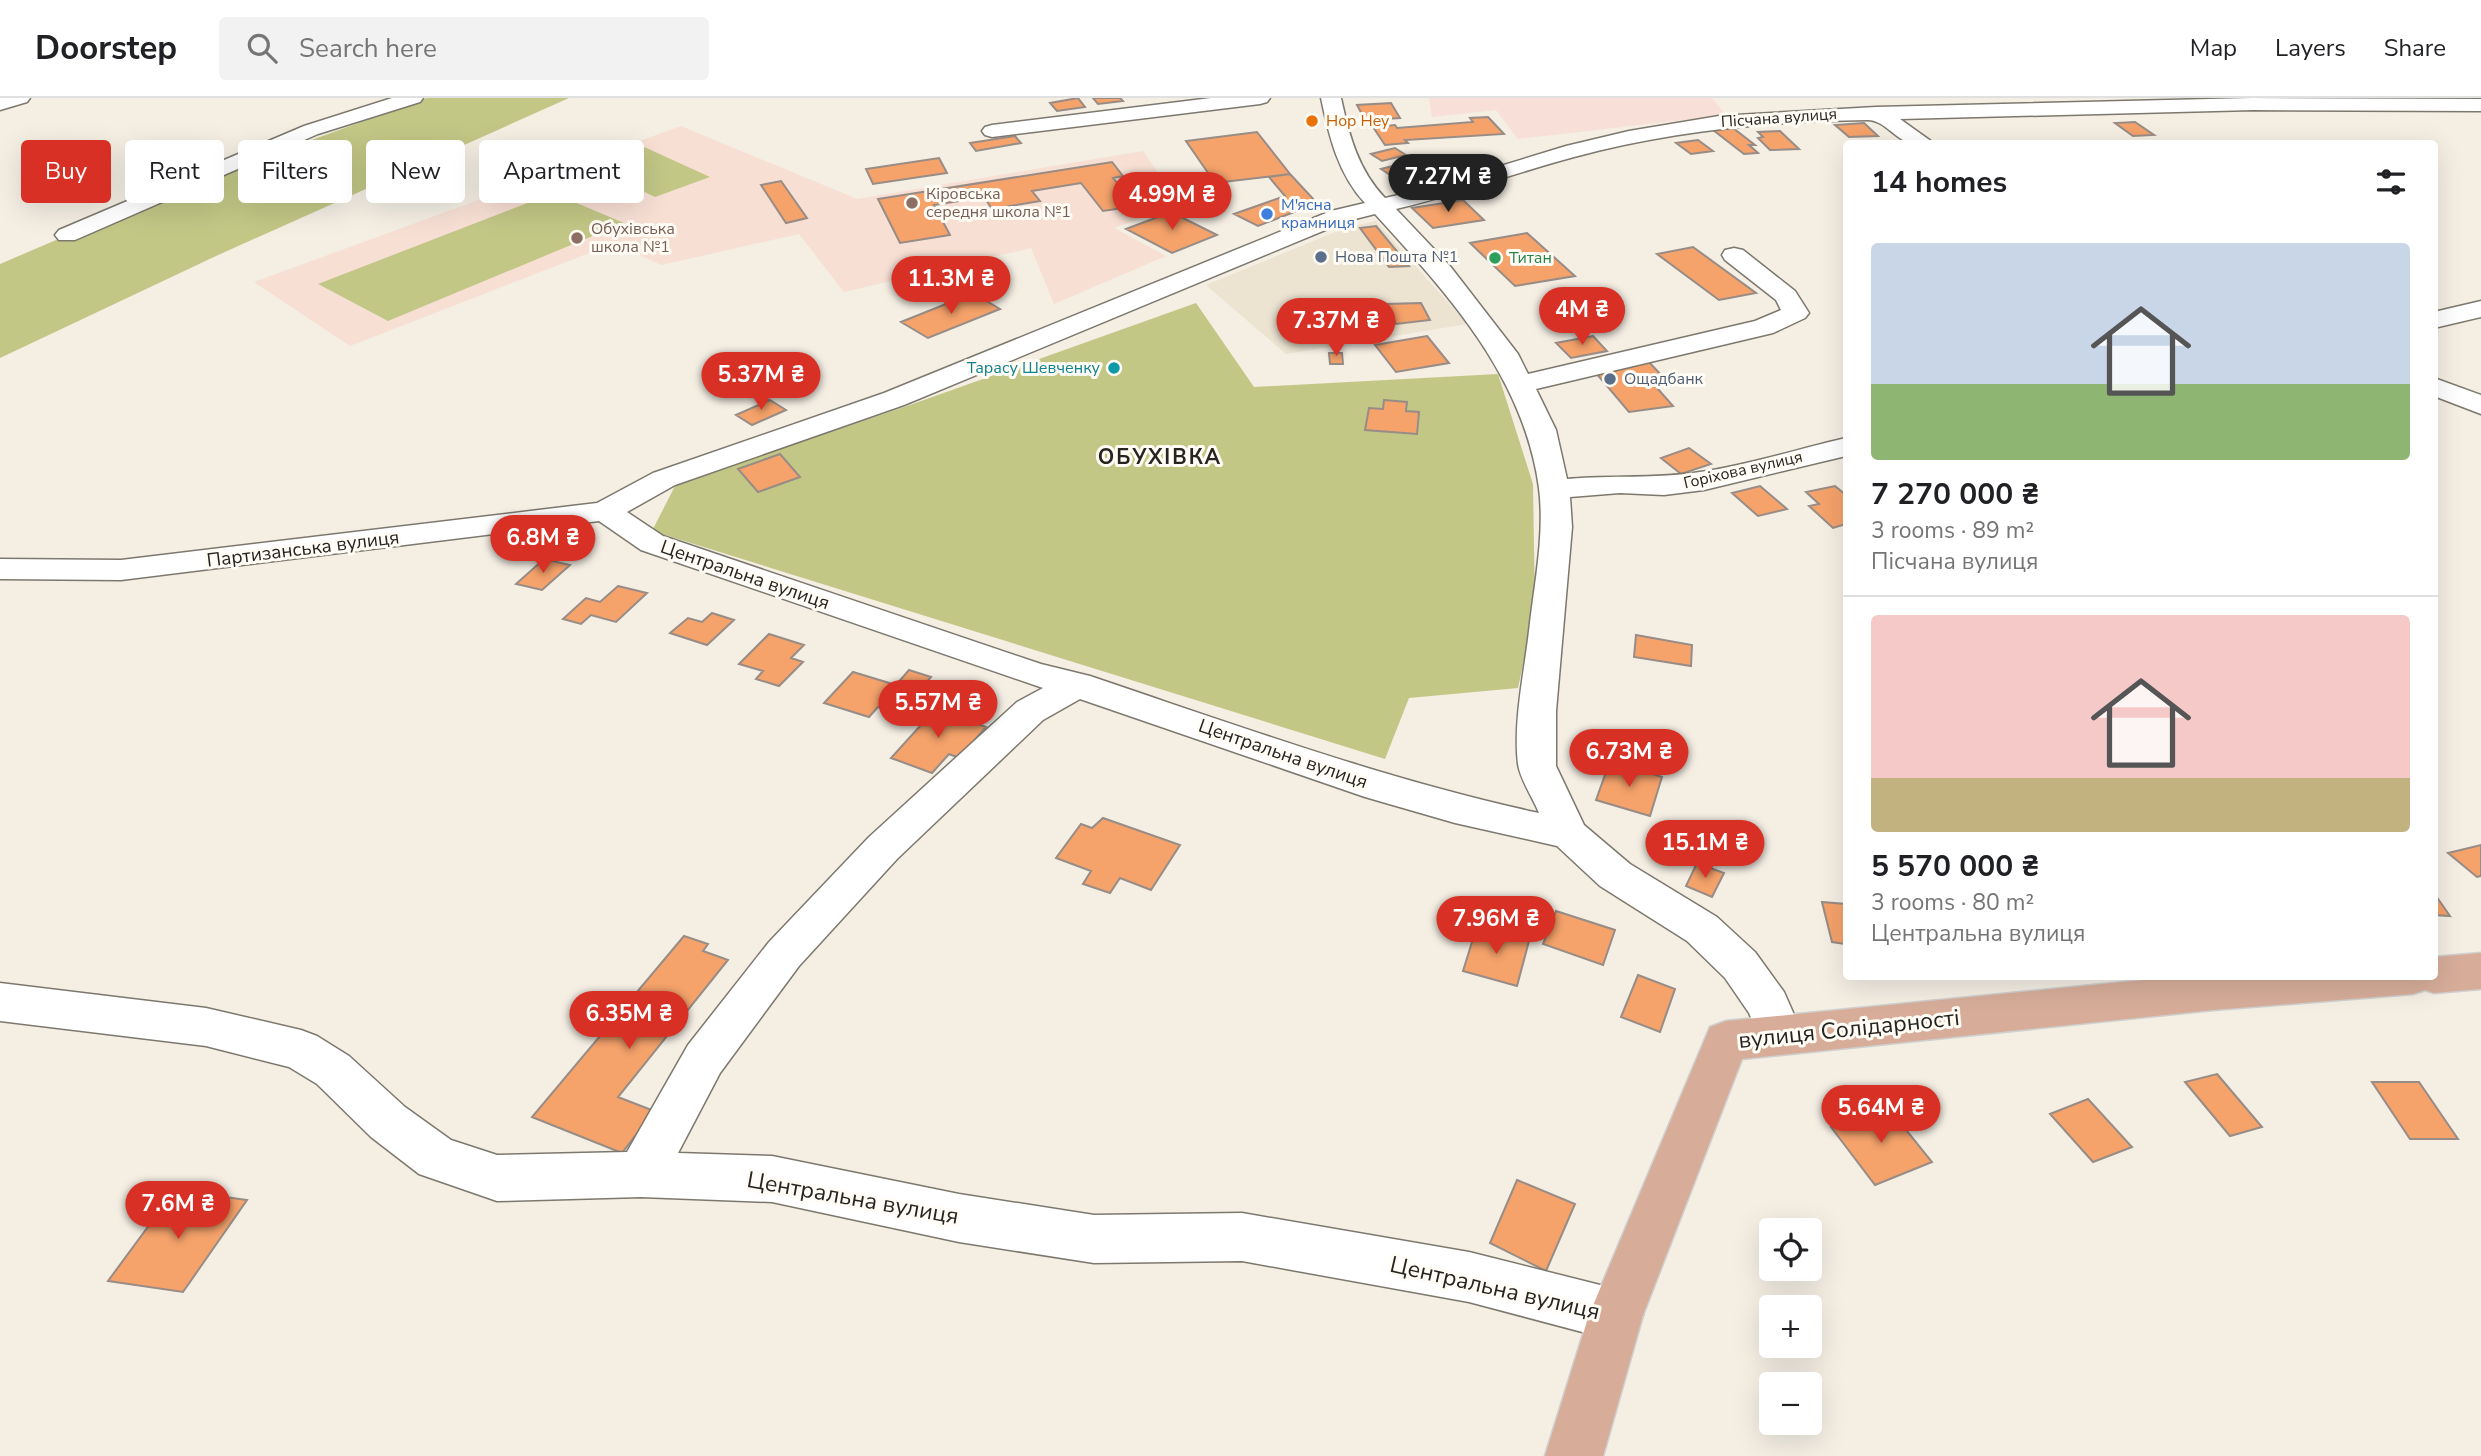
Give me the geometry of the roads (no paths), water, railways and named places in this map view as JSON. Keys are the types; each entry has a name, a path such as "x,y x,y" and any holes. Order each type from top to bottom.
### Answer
{"main road":[{"path":"2438,975 2481,971"},
{"name":"вулиця Солідарності","path":"1573,1456 1616,1315 1726,1041 2213,992 2363,980"}],"street":[{"path":"0,104 20,98"},
{"path":"67,235 311,130 413,98"},
{"path":"992,131 1260,98"},
{"name":"Центральна вулиця","path":"1331,98 1341,145 1365,190 1441,271 1508,360 1541,430 1554,489 1556,527 1538,711 1537,766 1569,834 1615,875 1702,929 1740,965 1768,1004 1780,1035"},
{"name":"Пісчана вулиця","path":"1382,207 1566,152 1629,137 1719,122 1876,113 2076,111 2253,104 2481,105"},
{"path":"1876,113 1919,140"},
{"path":"605,511 664,479 894,399 1339,216 1382,207"},
{"path":"1521,384 1764,327 1796,313 1786,296 1734,254"},
{"path":"2438,319 2481,309"},
{"path":"2438,388 2481,405"},
{"name":"Горіхова вулиця","path":"1554,489 1620,484 1664,486 1704,481 1843,448"},
{"name":"Центральна вулиця","path":"605,511 652,543 1018,668 1077,685 1379,787 1455,809 1569,834"},
{"name":"Партизанська вулиця","path":"0,569 121,570 605,511"},
{"path":"641,1174 704,1059 784,954 883,848 1030,711 1077,685"},
{"name":"Центральна вулиця","path":"0,1002 206,1027 301,1050 333,1070 388,1122 436,1158 497,1178 641,1174 772,1179 960,1218 1094,1239 1242,1237 1469,1277 1616,1315"}],"place":[{"name":"Hop Hey","path":"1312,121"},
{"name":"Кіровська середня школа №1","path":"912,203"},
{"name":"М'ясна крамниця","path":"1267,214"},
{"name":"Обухівська школа №1","path":"577,238"},
{"name":"Нова Пошта №1","path":"1321,257"},
{"name":"Титан","path":"1495,258"},
{"name":"Тарасу Шевченку","path":"1114,368"},
{"name":"Ощадбанк","path":"1610,379"}],"district":[{"name":"ОБУХІВКА","path":"1160,457"}]}
